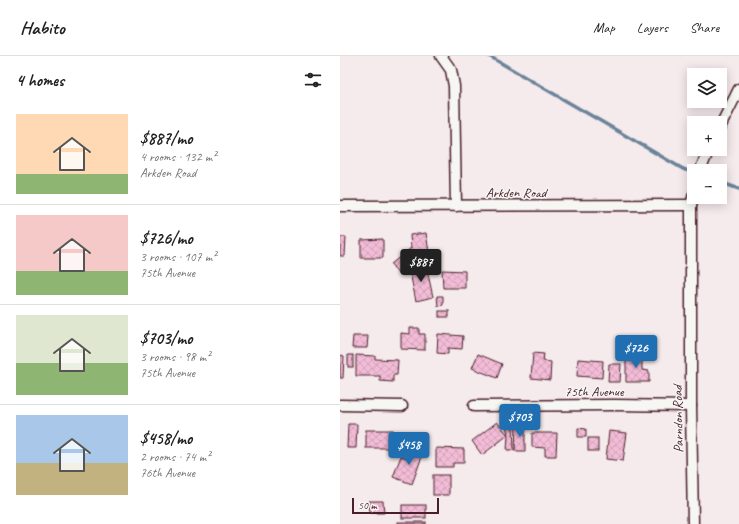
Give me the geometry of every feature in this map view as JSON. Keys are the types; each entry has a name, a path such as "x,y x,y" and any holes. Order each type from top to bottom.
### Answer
{"street":[{"path":"441,56 451,70 454,86 456,206"},
{"path":"726,116 739,89"},
{"name":"Arkden Road","path":"340,206 691,205"},
{"name":"Parndon Road","path":"691,205 691,406 693,524"},
{"path":"340,405 402,406"},
{"name":"75th Avenue","path":"474,406 691,406"}],"building":[{"path":"426,233 429,252 399,275 391,264 411,248 410,235"},
{"path":"340,237 346,237 345,256 340,256"},
{"path":"383,239 383,258 361,258 361,240"},
{"path":"426,265 433,297 416,301 409,268"},
{"path":"442,270 465,271 465,288 443,288"},
{"path":"437,296 443,296 443,305 438,306"},
{"path":"439,311 449,311 449,317 439,317"},
{"path":"410,328 419,328 419,334 425,334 425,350 401,349 401,333 410,334"},
{"path":"438,334 463,336 462,349 448,348 448,354 437,353"},
{"path":"353,336 368,336 367,348 352,348"},
{"path":"533,353 544,354 543,361 551,362 550,380 531,378"},
{"path":"626,353 642,353 642,370 649,371 649,382 626,382"},
{"path":"478,354 502,364 497,378 472,368"},
{"path":"340,355 344,356 343,378 340,378"},
{"path":"348,355 353,355 353,367 348,367"},
{"path":"356,355 375,356 375,359 398,360 397,375 393,375 393,382 380,381 380,376 356,376"},
{"path":"578,359 603,361 602,378 577,376"},
{"path":"609,364 621,364 620,382 608,382"},
{"path":"497,422 508,435 482,455 472,441"},
{"path":"348,424 357,424 356,448 347,448"},
{"path":"506,425 513,425 514,450 507,450 508,435"},
{"path":"516,425 525,425 525,451 515,451"},
{"path":"578,428 586,429 586,437 578,437"},
{"path":"366,430 393,430 393,448 366,448"},
{"path":"609,431 627,433 623,461 606,459"},
{"path":"532,433 557,433 556,456 545,456 545,448 532,447"},
{"path":"588,438 598,438 598,451 588,451"},
{"path":"412,446 424,451 412,484 393,477 401,456 407,458"},
{"path":"436,448 464,449 464,463 453,463 453,467 436,467"},
{"path":"433,475 449,475 449,495 433,495"},
{"path":"369,501 383,501 384,513 370,513"},
{"path":"402,505 426,505 426,518 402,518"},
{"path":"398,522 426,522 426,524 398,524"}],"waterway":[{"path":"489,56 687,170"},
{"path":"727,185 739,189"}]}
